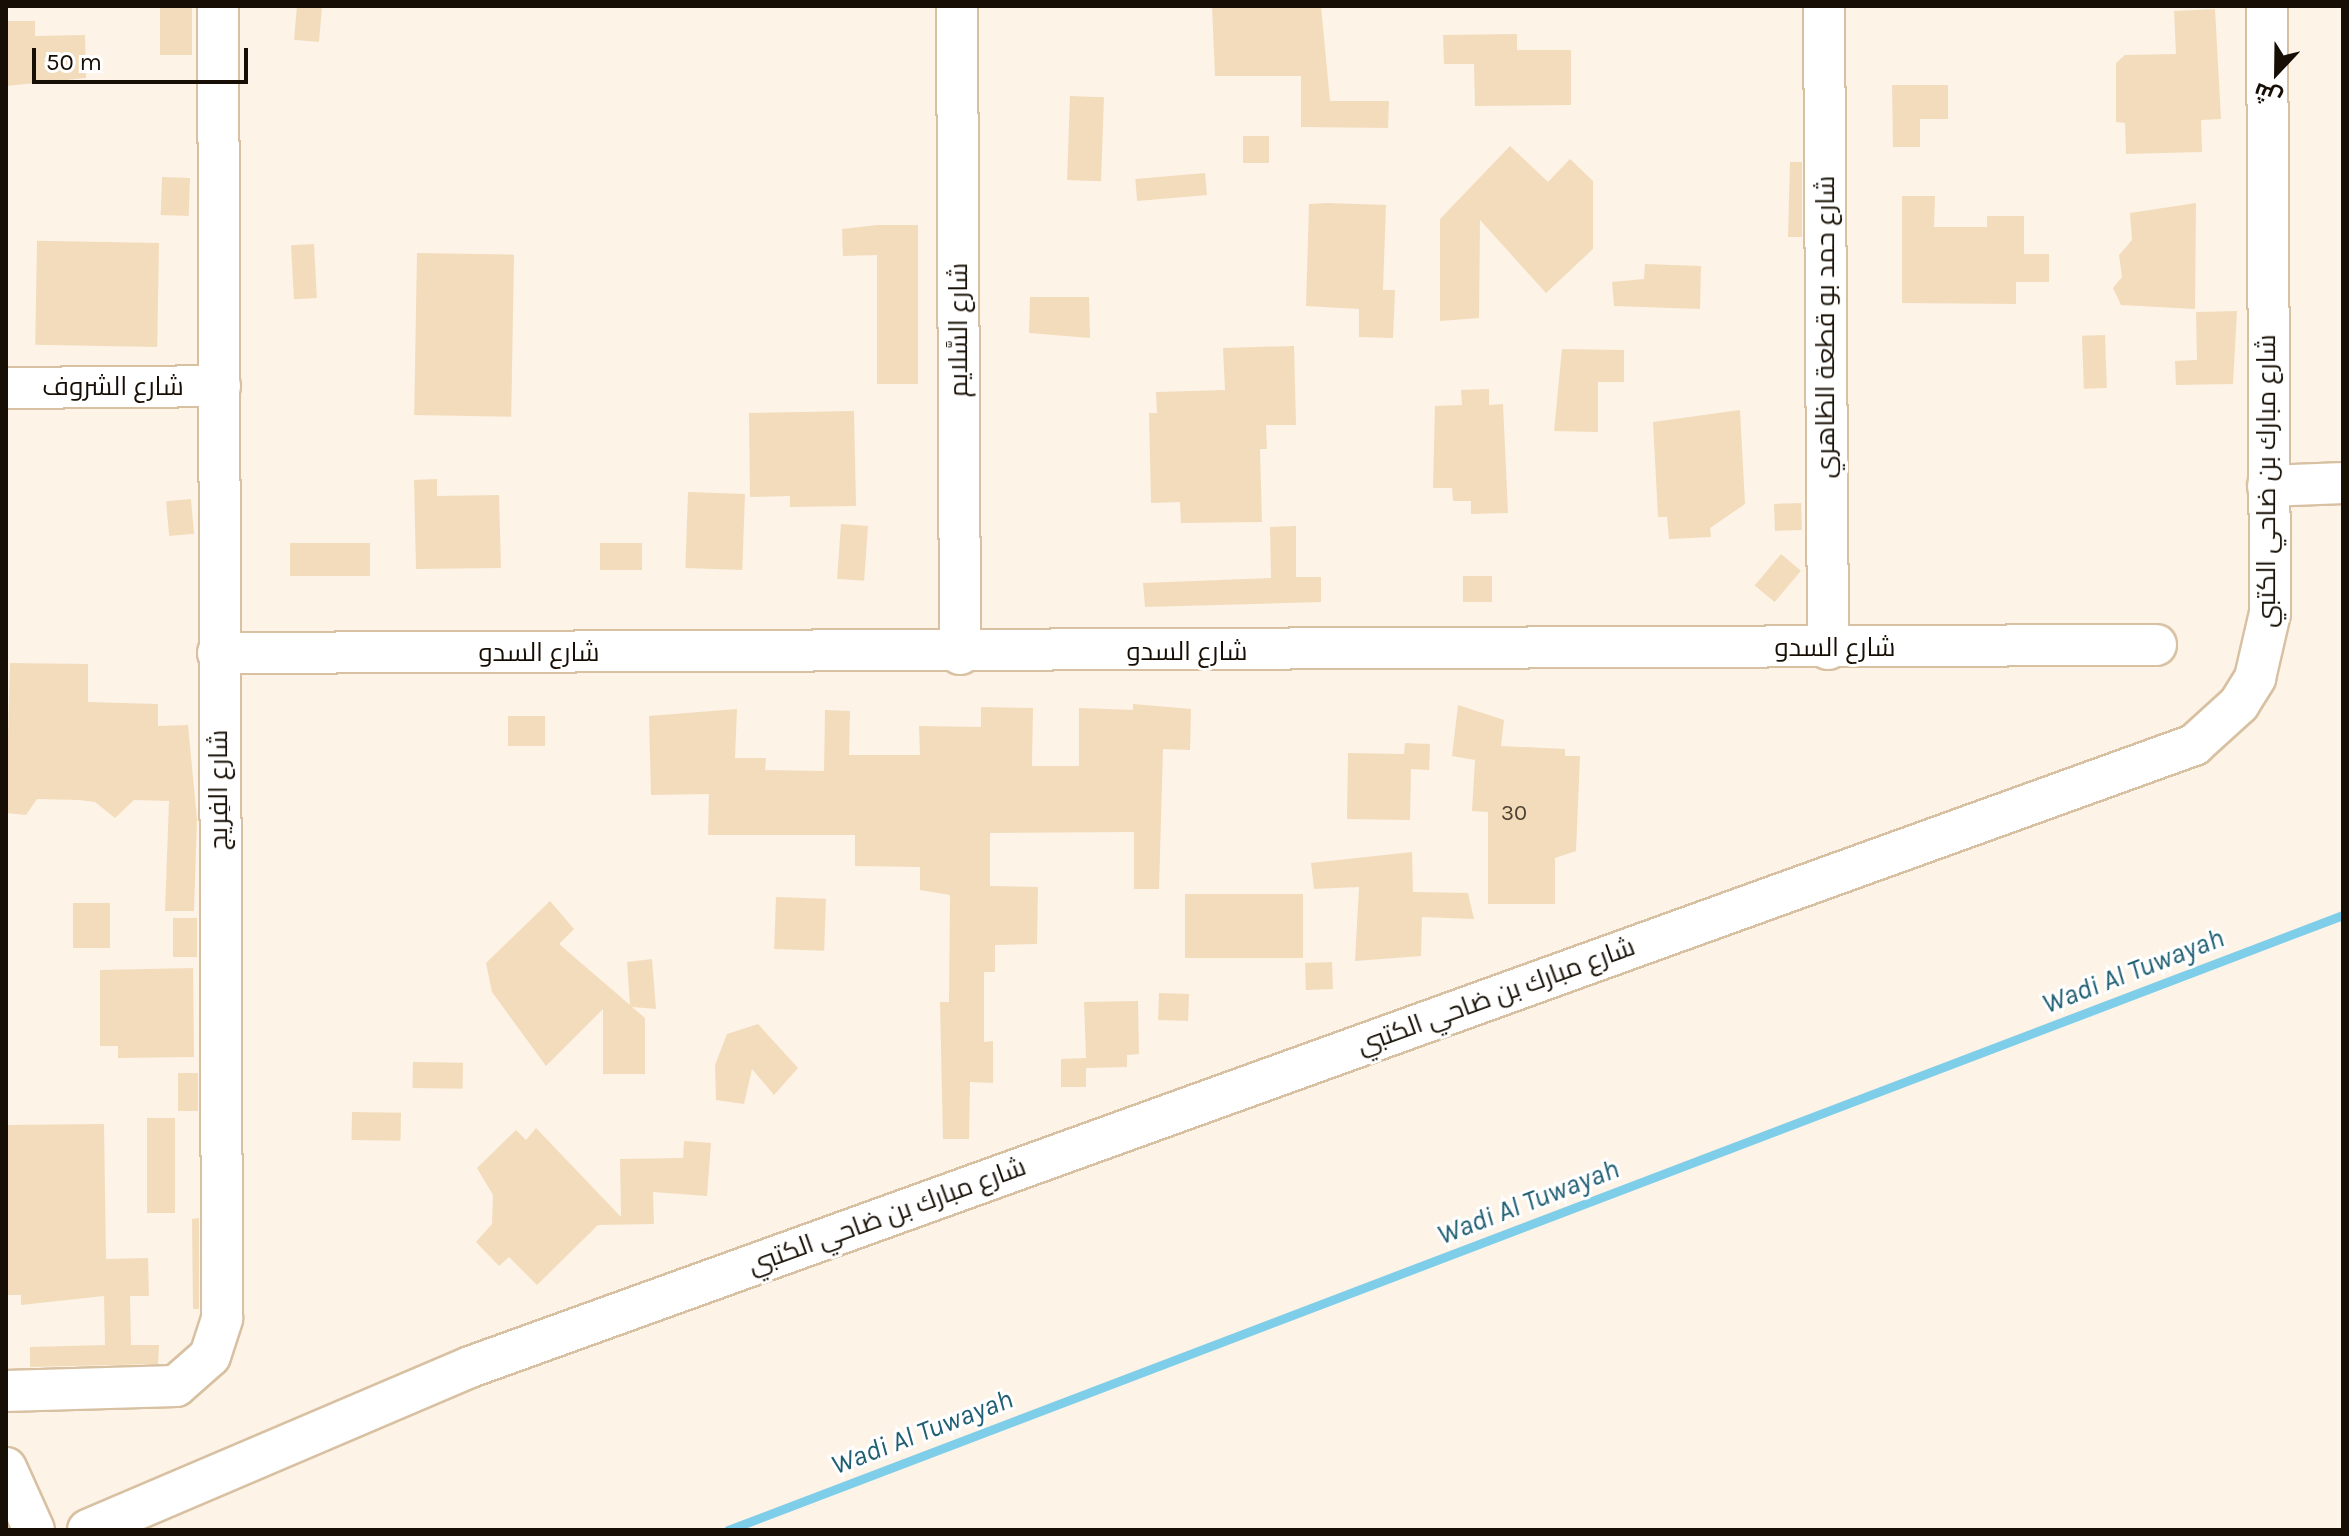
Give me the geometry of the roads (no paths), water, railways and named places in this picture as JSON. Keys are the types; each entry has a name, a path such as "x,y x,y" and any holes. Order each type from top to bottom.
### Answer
{"street":[{"name":"شارع الفِريج","path":"6,1391 176,1386 198,1373 218,1337 218,6"},
{"name":"شارع السَّلايم","path":"957,6 960,654"},
{"name":"شارع حمد بو قطعة الظاهري","path":"1824,6 1828,649"},
{"name":"شارع مبارك بن ضاحي الكتبي","path":"88,1530 470,1367 2194,745 2239,704 2265,648 2268,486 2267,6"},
{"name":"شارع الشروف","path":"6,388 220,386"},
{"path":"2268,486 2343,483"},
{"name":"شارع السدو","path":"218,653 960,654 2156,645"},
{"path":"6,1468 34,1530"}],"waterway":[{"name":"Wadi Al Tuwayah","path":"728,1530 2343,915"}]}
